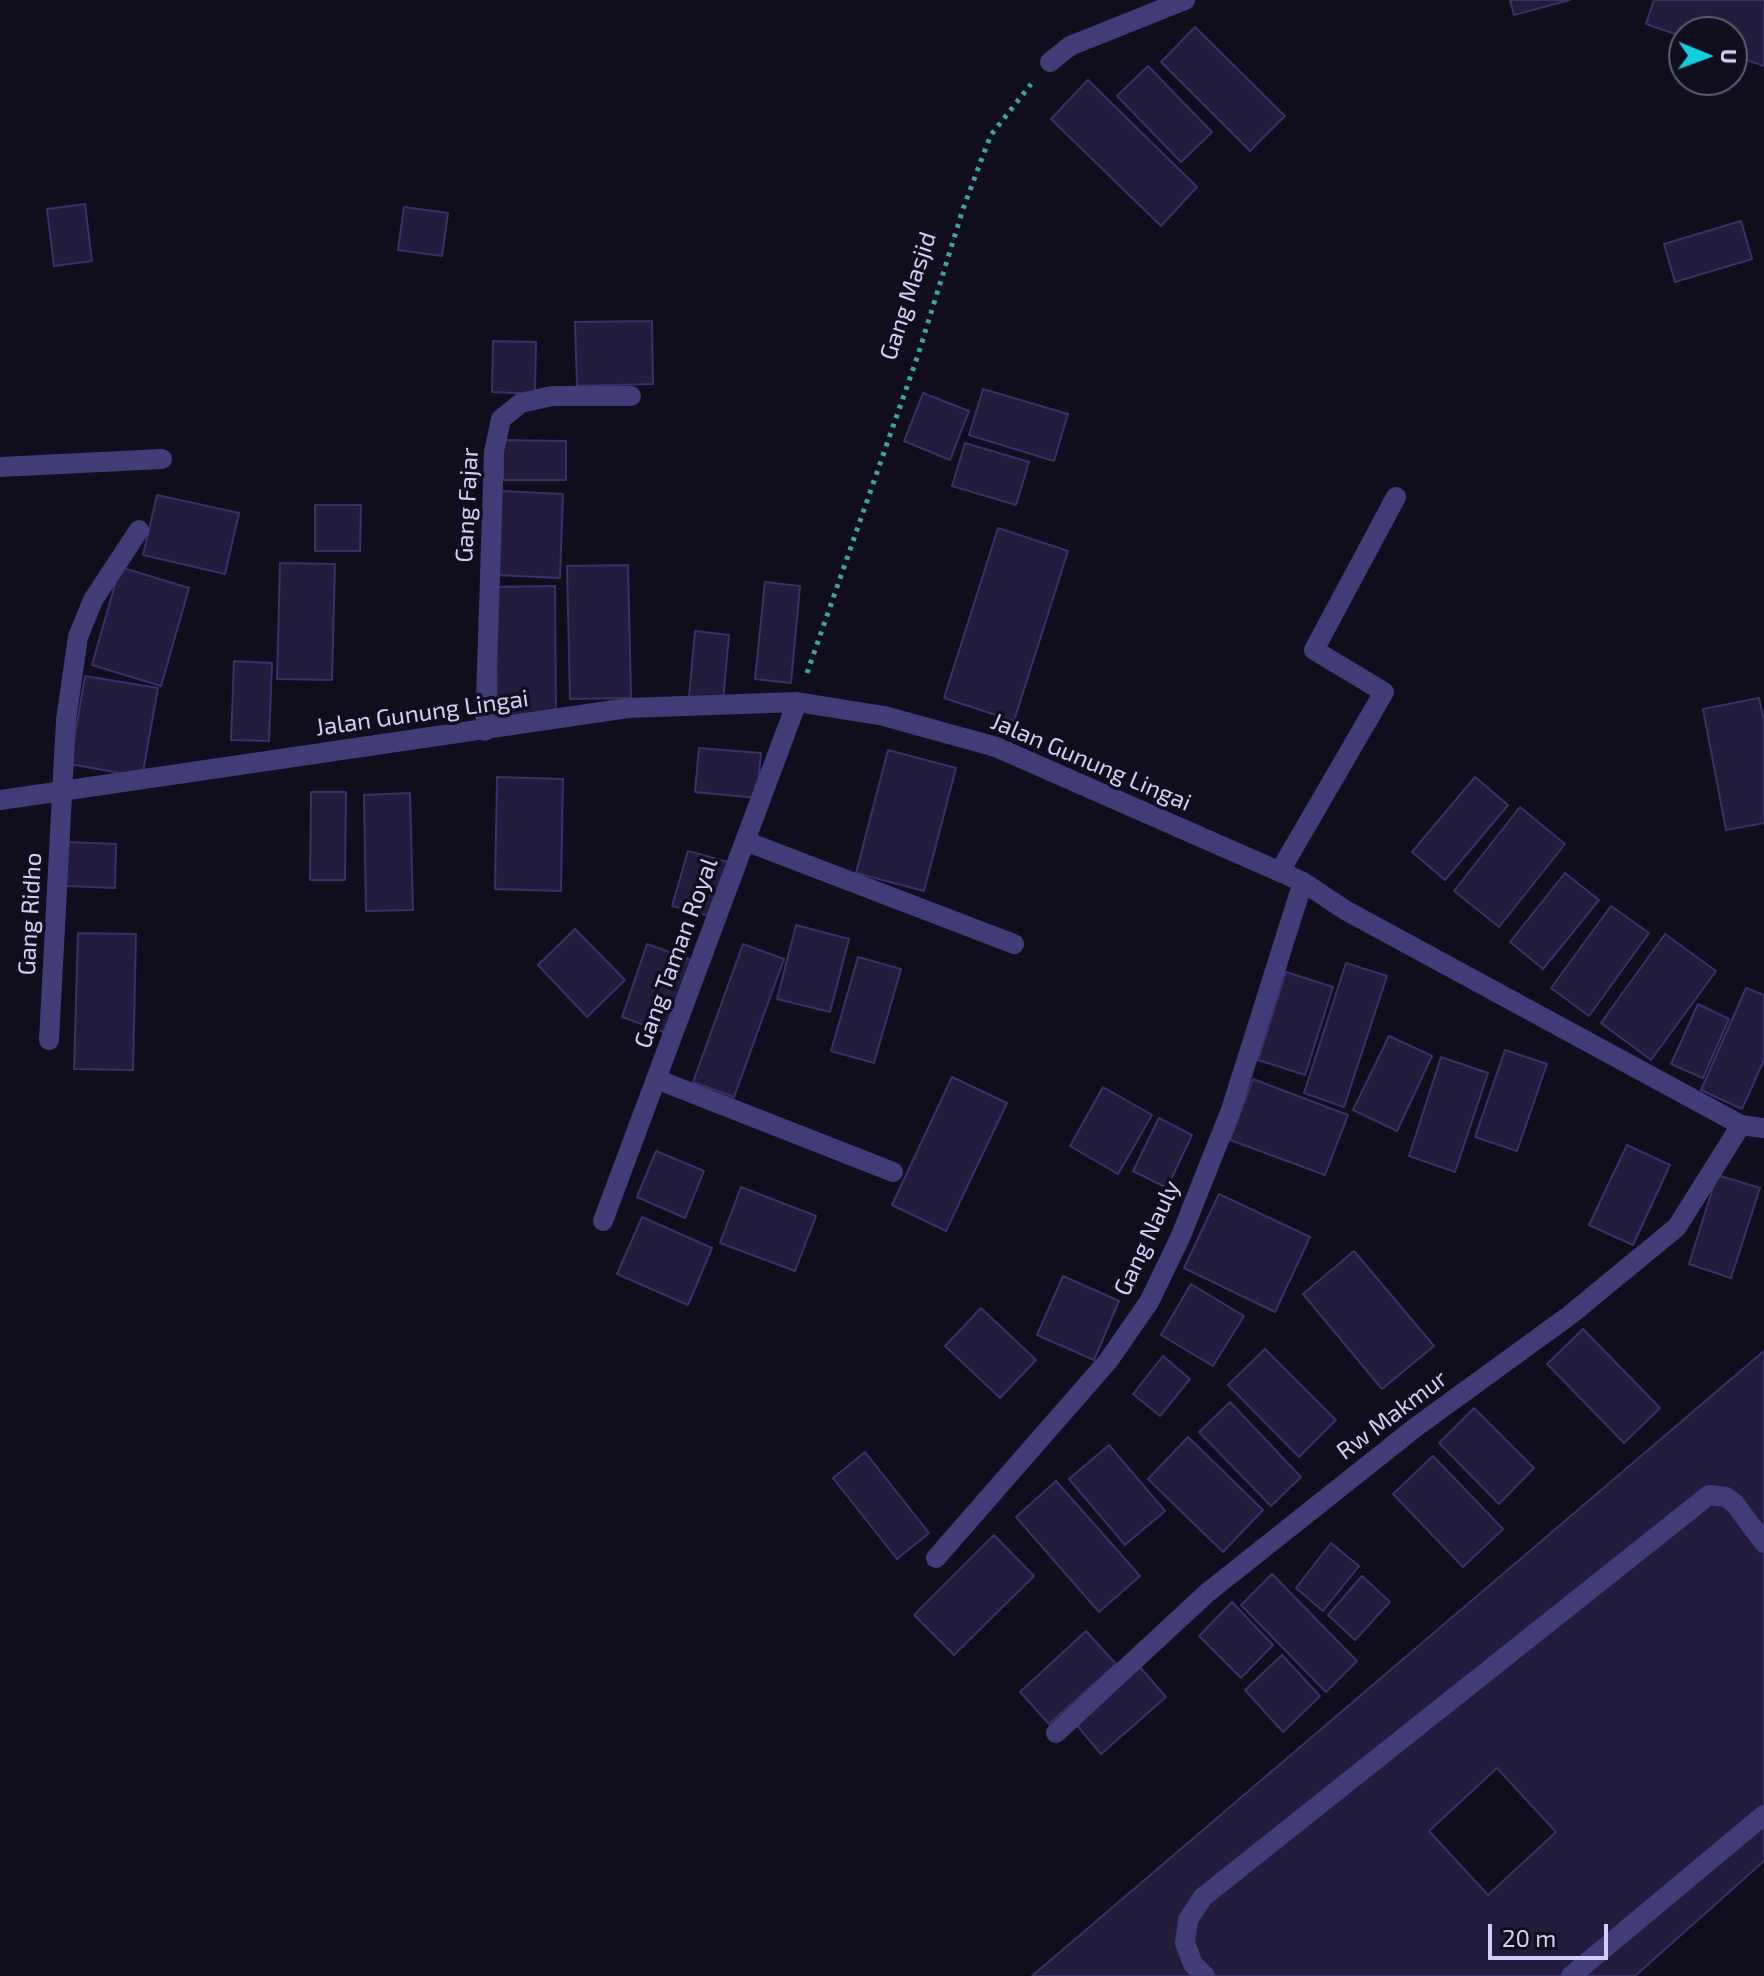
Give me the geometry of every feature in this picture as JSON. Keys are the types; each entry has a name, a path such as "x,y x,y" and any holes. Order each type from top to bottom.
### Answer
{"street":[{"path":"1050,62 1070,46 1185,0"},
{"name":"Gang Fajar","path":"485,731 494,452 501,419 521,403 552,396 631,396"},
{"path":"0,467 162,459"},
{"path":"1280,871 1384,692 1314,650 1396,497"},
{"name":"Gang Ridho","path":"49,1040 66,720 78,637 84,617 139,530"},
{"name":"Jalan Gunung Lingai","path":"0,800 628,708 797,702 884,716 996,747 1280,871 1303,882 1345,910 1741,1125 1764,1128"},
{"name":"Gang Taman Royal","path":"603,1221 797,702"},
{"path":"745,841 1014,944"},
{"name":"Gang Nauly","path":"936,1558 1108,1361 1149,1302 1180,1238 1231,1110 1303,882"},
{"path":"656,1079 893,1172"},
{"name":"Rw Makmur","path":"1056,1733 1207,1593 1416,1427 1570,1315 1677,1227 1741,1125"},
{"path":"1205,1976 1193,1964 1185,1943 1188,1920 1203,1897 1709,1495 1726,1497 1735,1504 1764,1543"},
{"path":"1571,1976 1764,1815"}],"path":[{"name":"Gang Masjid","path":"797,702 918,355 963,209 985,150 991,135 1050,62"}],"building":[{"path":"1510,0 1570,0 1514,15"},
{"path":"1654,0 1764,0 1764,66 1748,60 1748,16 1668,16 1668,32 1646,24"},
{"path":"1195,27 1285,116 1250,151 1161,62"},
{"path":"1148,66 1212,132 1181,162 1117,96"},
{"path":"1088,80 1197,187 1161,226 1051,119"},
{"path":"85,204 92,261 54,266 47,209"},
{"path":"404,207 448,213 442,256 398,250"},
{"path":"1741,221 1752,259 1675,282 1664,244"},
{"path":"652,321 653,384 577,386 575,322"},
{"path":"493,341 536,342 535,394 492,392"},
{"path":"983,389 1068,414 1054,461 969,435"},
{"path":"923,393 969,411 950,460 904,441"},
{"path":"503,440 566,441 566,480 503,480"},
{"path":"965,443 1029,462 1016,505 952,486"},
{"path":"500,491 563,494 560,578 495,575"},
{"path":"157,495 239,513 225,574 143,555"},
{"path":"315,505 361,505 360,551 315,551"},
{"path":"998,528 1068,551 1014,721 944,698"},
{"path":"280,563 335,564 332,680 277,679"},
{"path":"628,565 631,698 570,699 567,566"},
{"path":"120,567 189,588 161,686 92,665"},
{"path":"765,582 800,586 791,683 755,679"},
{"path":"555,586 556,719 497,719 495,587"},
{"path":"695,631 729,635 723,700 689,697"},
{"path":"234,661 272,663 269,741 231,740"},
{"path":"85,676 158,688 142,777 70,764"},
{"path":"1759,698 1764,721 1764,823 1726,830 1703,709"},
{"path":"699,748 761,753 757,798 695,792"},
{"path":"888,750 956,768 924,891 856,873"},
{"path":"497,777 563,779 561,891 495,889"},
{"path":"1475,777 1508,805 1445,880 1412,852"},
{"path":"311,792 346,792 345,880 310,880"},
{"path":"410,793 413,910 366,911 364,795"},
{"path":"1520,807 1565,844 1499,927 1454,891"},
{"path":"67,842 116,844 115,888 65,886"},
{"path":"688,851 728,862 714,917 672,906"},
{"path":"1565,873 1599,900 1543,969 1510,942"},
{"path":"1611,906 1649,933 1589,1016 1551,988"},
{"path":"796,925 849,939 830,1012 777,999"},
{"path":"575,929 625,980 587,1017 538,965"},
{"path":"78,933 136,934 133,1070 74,1069"},
{"path":"1665,934 1716,971 1651,1060 1601,1023"},
{"path":"647,944 692,960 666,1033 622,1017"},
{"path":"743,944 784,959 734,1097 693,1082"},
{"path":"858,957 901,969 874,1063 831,1051"},
{"path":"1346,963 1387,976 1344,1107 1304,1093"},
{"path":"1286,972 1333,987 1305,1075 1258,1060"},
{"path":"1746,988 1764,995 1764,1060 1742,1109 1701,1090"},
{"path":"1698,1004 1729,1019 1703,1078 1671,1064"},
{"path":"1389,1036 1432,1056 1397,1131 1353,1110"},
{"path":"1505,1050 1547,1064 1517,1151 1475,1137"},
{"path":"1441,1057 1488,1073 1455,1172 1409,1156"},
{"path":"952,1077 1007,1103 946,1231 892,1205"},
{"path":"1253,1079 1348,1115 1325,1175 1230,1140"},
{"path":"1103,1087 1152,1115 1118,1174 1070,1146"},
{"path":"1159,1118 1192,1135 1167,1188 1133,1171"},
{"path":"1627,1145 1670,1165 1633,1245 1589,1225"},
{"path":"656,1151 704,1171 685,1218 637,1197"},
{"path":"1717,1175 1760,1188 1731,1278 1689,1264"},
{"path":"741,1187 816,1216 795,1271 720,1243"},
{"path":"1219,1194 1310,1237 1275,1312 1184,1268"},
{"path":"642,1217 712,1248 688,1305 617,1274"},
{"path":"1354,1251 1434,1346 1382,1389 1303,1294"},
{"path":"1063,1276 1119,1301 1094,1360 1037,1335"},
{"path":"1191,1284 1244,1316 1213,1366 1161,1335"},
{"path":"981,1308 1036,1360 1000,1398 945,1346"},
{"path":"1583,1329 1660,1408 1624,1443 1547,1364"},
{"path":"1265,1349 1336,1420 1299,1457 1228,1385"},
{"path":"1764,1351 1764,1861 1635,1976 1032,1976"},
{"path":"1163,1356 1190,1379 1160,1416 1133,1394"},
{"path":"1230,1402 1301,1477 1271,1506 1199,1432"},
{"path":"1474,1408 1534,1468 1499,1504 1439,1443"},
{"path":"1188,1437 1263,1510 1223,1552 1148,1479"},
{"path":"1109,1445 1165,1511 1125,1545 1069,1479"},
{"path":"865,1452 929,1533 897,1559 833,1478"},
{"path":"1433,1456 1503,1529 1463,1567 1393,1494"},
{"path":"1056,1481 1140,1576 1099,1612 1016,1517"},
{"path":"994,1535 1034,1576 954,1655 914,1615"},
{"path":"1331,1543 1359,1566 1323,1611 1296,1588"},
{"path":"1272,1574 1357,1661 1326,1692 1241,1605"},
{"path":"1362,1576 1390,1602 1355,1640 1328,1615"},
{"path":"1232,1602 1273,1645 1241,1678 1199,1636"},
{"path":"1086,1631 1116,1664 1049,1724 1020,1692"},
{"path":"1282,1655 1320,1696 1283,1732 1245,1690"},
{"path":"1139,1666 1166,1697 1101,1754 1074,1722"},
{"path":"1497,1768 1556,1832 1488,1895 1429,1831"}]}
